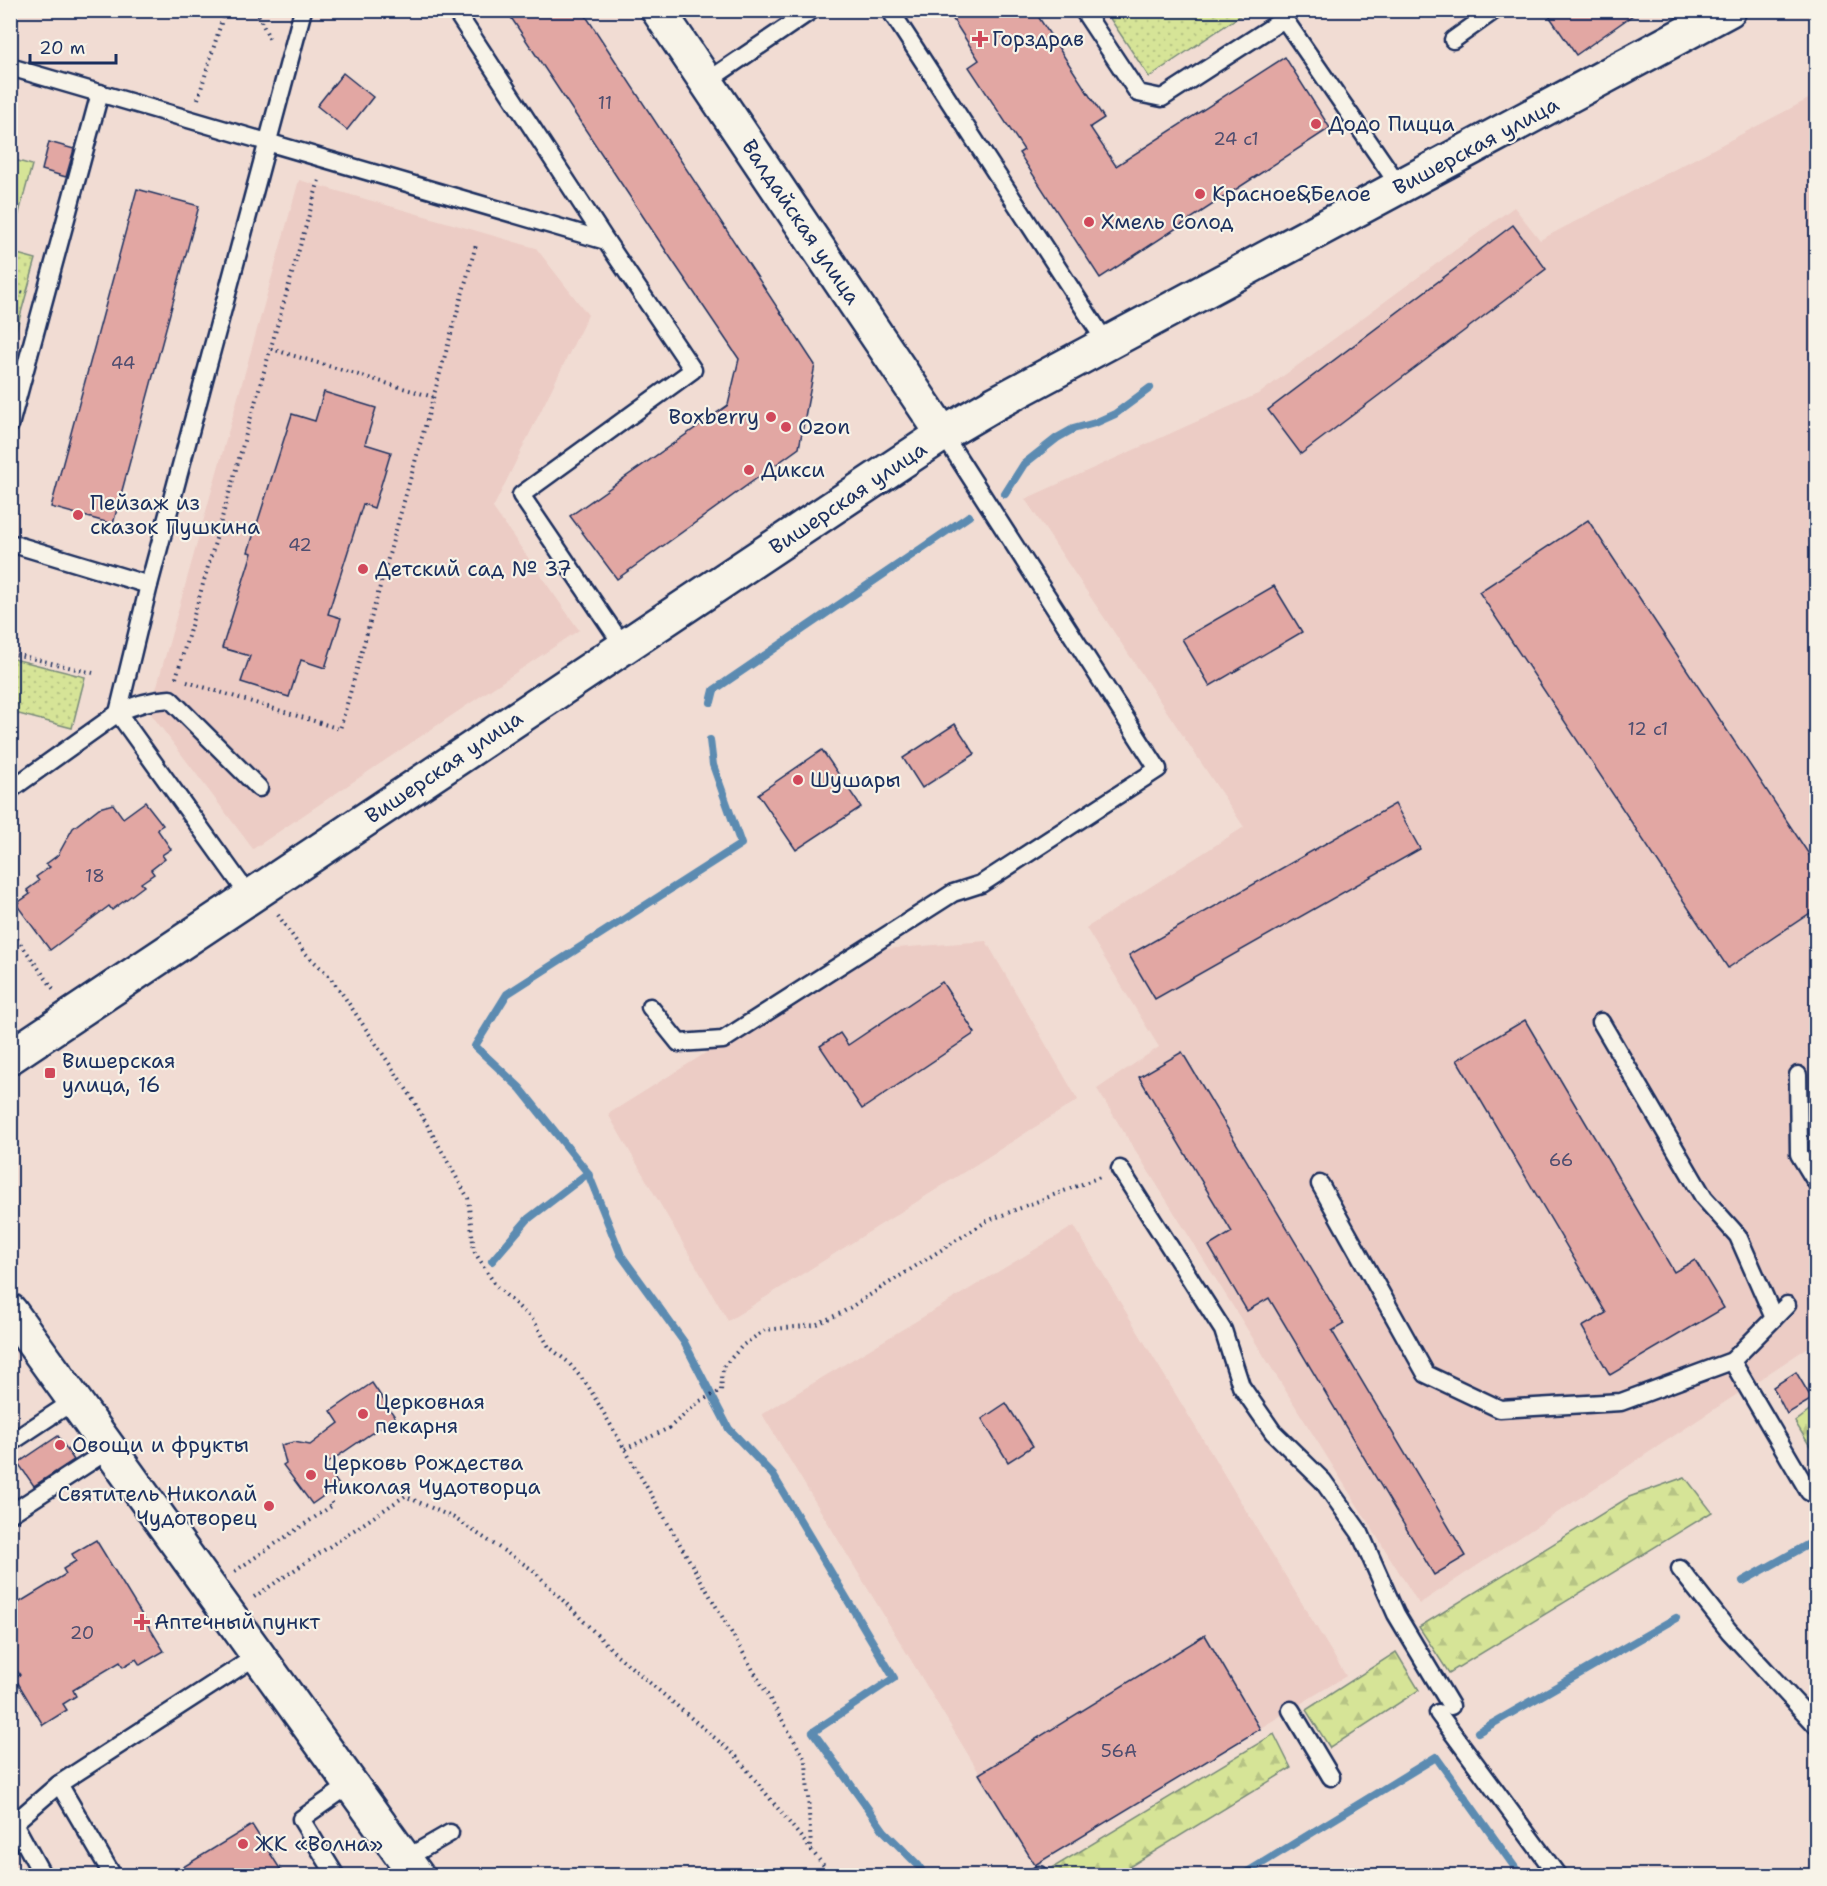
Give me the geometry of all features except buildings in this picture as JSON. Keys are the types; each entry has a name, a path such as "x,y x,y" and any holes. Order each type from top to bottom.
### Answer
{"street":[{"name":"Валдайская улица","path":"658,10 943,434"},
{"name":"Вишерская улица","path":"10,1057 943,434 981,411 1729,10"},
{"path":"10,1311 411,1867"}],"lane":[{"path":"118,713 149,585 303,10"},
{"path":"455,10 693,369 521,495 624,647"},
{"path":"706,82 812,10"},
{"path":"890,10 1107,344"},
{"path":"1083,10 1138,93 1162,98 1281,15 1400,187"},
{"path":"1453,40 1495,10"},
{"path":"10,67 606,241"},
{"path":"12,416 100,93"},
{"path":"650,1007 679,1043 723,1040 953,893 981,884 1158,769 943,434"},
{"path":"10,543 149,585"},
{"path":"10,790 118,713 153,700 170,699 259,788"},
{"path":"118,713 255,894"},
{"path":"1601,1022 1704,1198 1738,1236 1774,1318"},
{"path":"1798,1075 1799,1154 1816,1182"},
{"path":"1120,1169 1223,1330 1241,1386 1273,1432 1323,1481 1359,1533 1444,1710 1558,1875"},
{"path":"1320,1184 1426,1374 1500,1409 1621,1402 1732,1361 1787,1305"},
{"path":"1732,1361 1809,1492"},
{"path":"10,1443 75,1400"},
{"path":"10,1514 110,1449"},
{"path":"1680,1569 1730,1631 1816,1725"},
{"path":"44,1875 12,1819 60,1784 258,1655"},
{"path":"1290,1710 1331,1777"},
{"path":"60,1784 113,1875"},
{"path":"336,1875 301,1819 351,1784"},
{"path":"411,1867 450,1833"}],"path":[{"path":"192,120 225,10"},
{"path":"320,177 176,679 340,729 477,245"},
{"path":"271,349 433,397"},
{"path":"10,653 93,674"},
{"path":"255,894 303,951 329,976 411,1096 468,1198 474,1251 496,1286 534,1321 549,1347 568,1362 588,1386 625,1449 806,1761 810,1848"},
{"path":"10,929 57,994"},
{"path":"625,1449 669,1428 699,1401 721,1391 723,1367 743,1345 765,1330 814,1325 843,1312 987,1221 1120,1169"},
{"path":"229,1614 405,1496 454,1518 533,1570 617,1655 736,1756 832,1875"},
{"path":"210,1588 333,1505 330,1499"},
{"path":"1089,1870 1092,1875"}],"shaded area":[{"path":"1816,95 1816,1342 1419,1604 1097,1089 1159,1047 1086,928 1244,827 1025,499 1260,393 1514,207 1540,240"},
{"name":"Детский сад № 37","path":"299,180 536,248 588,315 493,508 579,630 253,849 151,714 153,700"},
{"path":"986,941 1078,1100 728,1321 608,1114 871,950"},
{"path":"1074,1226 1346,1676 1035,1865 762,1414"}],"green space":[{"path":"1105,11 1247,11 1149,77"},
{"path":"11,159 32,165 15,228 11,226"},
{"path":"10,252 36,259 14,338 10,337"},
{"path":"10,658 85,677 72,728 11,712"},
{"path":"1816,1406 1816,1450 1813,1451 1795,1422"},
{"path":"1685,1477 1712,1512 1449,1673 1419,1627 1629,1497"},
{"path":"1396,1652 1419,1690 1330,1748 1306,1710"},
{"path":"1274,1734 1291,1768 1116,1875 1052,1875 1049,1870"}],"waterway":[{"path":"1005,494 1024,464 1057,438 1073,429 1115,414 1150,388"},
{"path":"711,702 714,690 969,516"},
{"path":"710,740 713,765 741,844 507,994 475,1046 520,1088 588,1173 621,1255 684,1342 729,1429 773,1475 894,1678 813,1732 884,1831 918,1865 925,1876"},
{"path":"492,1261 528,1219 588,1173"},
{"path":"1743,1581 1816,1540"},
{"path":"1478,1732 1676,1618"},
{"path":"1241,1876 1436,1757 1521,1876"},
{"path":"1100,1876 1105,1873"}],"place":[{"name":"Горздрав","path":"980,39"},
{"name":"Додо Пицца","path":"1316,124"},
{"name":"Красное&Белое","path":"1200,194"},
{"name":"Хмель Солод","path":"1089,222"},
{"name":"Boxberry","path":"771,417"},
{"name":"Ozon","path":"786,427"},
{"name":"Дикси","path":"749,470"},
{"name":"Пейзаж из сказок Пушкина","path":"78,515"},
{"name":"Детский сад № 37","path":"363,569"},
{"name":"Шушары","path":"798,780"},
{"name":"Вишерская улица, 16","path":"50,1073"},
{"name":"Церковная пекарня","path":"363,1414"},
{"name":"Овощи и фрукты","path":"60,1445"},
{"name":"Церковь Рождества Николая Чудотворца","path":"311,1475"},
{"name":"Святитель Николай Чудотворец","path":"269,1506"},
{"name":"Аптечный пункт","path":"142,1622"},
{"name":"ЖК «Волна»","path":"243,1844"}]}
